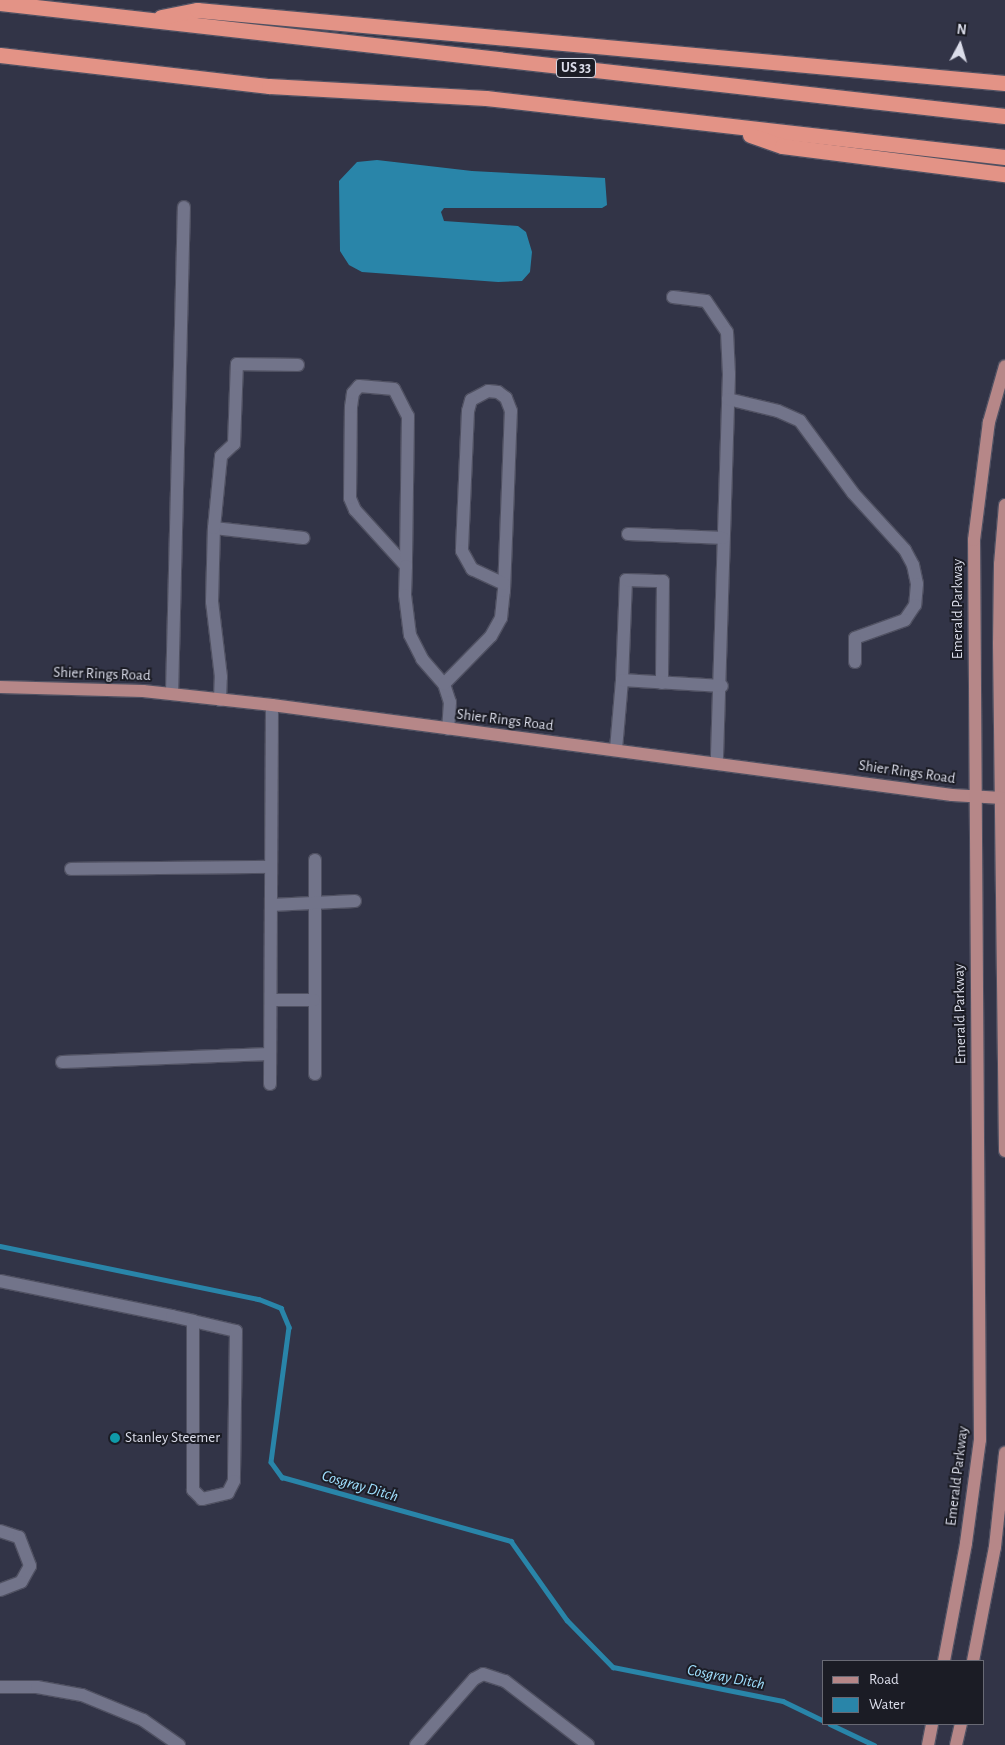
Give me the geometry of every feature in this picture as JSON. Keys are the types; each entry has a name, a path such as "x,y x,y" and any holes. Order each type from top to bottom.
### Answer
{"highway":[{"name":"US 33","path":"0,3 1005,116"},
{"path":"147,20 197,10 1005,83"},
{"path":"0,55 269,86 486,98 1005,157"},
{"path":"722,126 782,146 1005,174"}],"main road":[{"name":"Emerald Parkway","path":"944,1660 966,1543 980,1440 974,797 974,540 989,422 1005,366"},
{"path":"1005,505 999,589 1004,798 1005,1151"},
{"name":"Shier Rings Road","path":"0,687 172,694 272,705 974,797 1004,798"},
{"path":"973,1660 995,1547 1005,1454"},
{"path":"928,1744 932,1725"},
{"path":"956,1745 961,1725"}],"street":[{"path":"172,694 184,207"},
{"path":"672,297 706,301 727,332 728,399 723,538 722,686 717,762"},
{"path":"220,700 221,677 212,602 214,528 221,456 234,444 237,364 298,365"},
{"path":"406,566 355,510 350,498 351,407 353,393 359,386 394,389 408,416 406,566 410,635 422,659 444,684 450,702 448,729"},
{"path":"444,684 491,636 501,618 504,584 511,411 506,398 498,392 488,391 471,400 468,411 462,551 472,569 504,584"},
{"path":"728,399 778,411 800,421 853,493 905,550 913,565 917,584 914,604 905,620 855,638 855,662"},
{"path":"214,528 303,538"},
{"path":"628,534 723,538"},
{"path":"616,749 622,680 626,580 663,581 662,683"},
{"path":"622,680 722,686"},
{"path":"270,1084 272,705"},
{"path":"315,860 313,903 315,1074"},
{"path":"71,869 272,867"},
{"path":"271,906 355,901"},
{"path":"271,1000 314,1000"},
{"path":"62,1062 270,1054"},
{"path":"0,1281 193,1321 236,1331 234,1481 228,1493 202,1499 193,1490 193,1321"},
{"path":"0,1531 19,1537 30,1566 21,1582 0,1590"},
{"path":"416,1745 474,1679 483,1674 505,1681 588,1745"},
{"path":"0,1687 37,1687 82,1695 143,1720 179,1745"}],"water":[{"path":"377,160 472,171 605,178 607,205 602,208 444,208 441,212 444,221 518,226 526,232 532,252 530,272 522,281 498,282 362,272 349,265 340,251 339,181 357,162"}],"waterway":[{"name":"Cosgray Ditch","path":"0,1246 259,1299 281,1308 289,1327 271,1462 282,1477 511,1541 567,1620 613,1667 783,1701 822,1720"},
{"name":"Cosgray Ditch","path":"832,1725 874,1745"}],"place":[{"name":"Stanley Steemer","path":"115,1438"}]}
